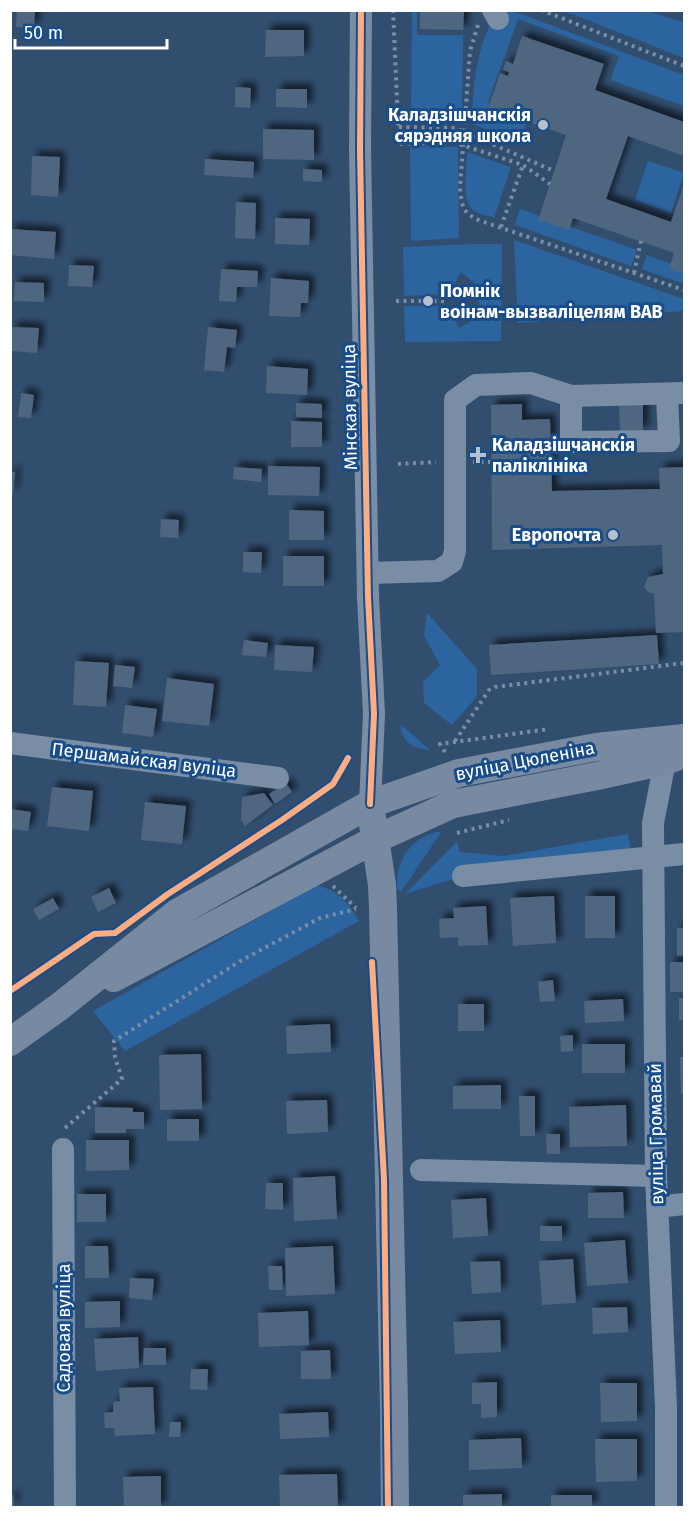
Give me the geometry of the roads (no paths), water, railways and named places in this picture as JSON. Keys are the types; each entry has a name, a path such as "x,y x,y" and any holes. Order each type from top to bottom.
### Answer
{"main road":[{"name":"вуліца Цюленіна","path":"59,1007 177,913 370,804 459,773 596,747 684,738"},
{"name":"вуліца Цюленіна","path":"59,1007 191,939 306,875 376,839 453,804 675,757"},
{"name":"Мінская вуліца","path":"370,804 383,908 395,1508"},
{"path":"10,1042 59,1007"}],"street":[{"name":"Мінская вуліца","path":"361,10 360,149 368,573 374,714 370,804"},
{"path":"368,573 438,571 452,562 455,551 455,400 476,385 531,382 571,396 676,394 669,441 571,442 571,396"},
{"name":"Першамайская вуліца","path":"10,743 278,778"},
{"name":"вуліца Громавай","path":"666,1508 675,1407 657,1207 653,823 675,757"},
{"path":"463,876 684,854"},
{"name":"Садовая вуліца","path":"63,1149 65,1508"},
{"path":"420,1170 656,1176"},
{"path":"657,1207 684,1204"}],"place":[{"name":"Каладзішчанскія сярэдняя школа","path":"543,125"},
{"name":"Помнік воінам-вызваліцелям ВАВ","path":"428,301"},
{"name":"Каладзішчанскія паліклініка","path":"478,455"},
{"name":"Европочта","path":"613,535"}]}
